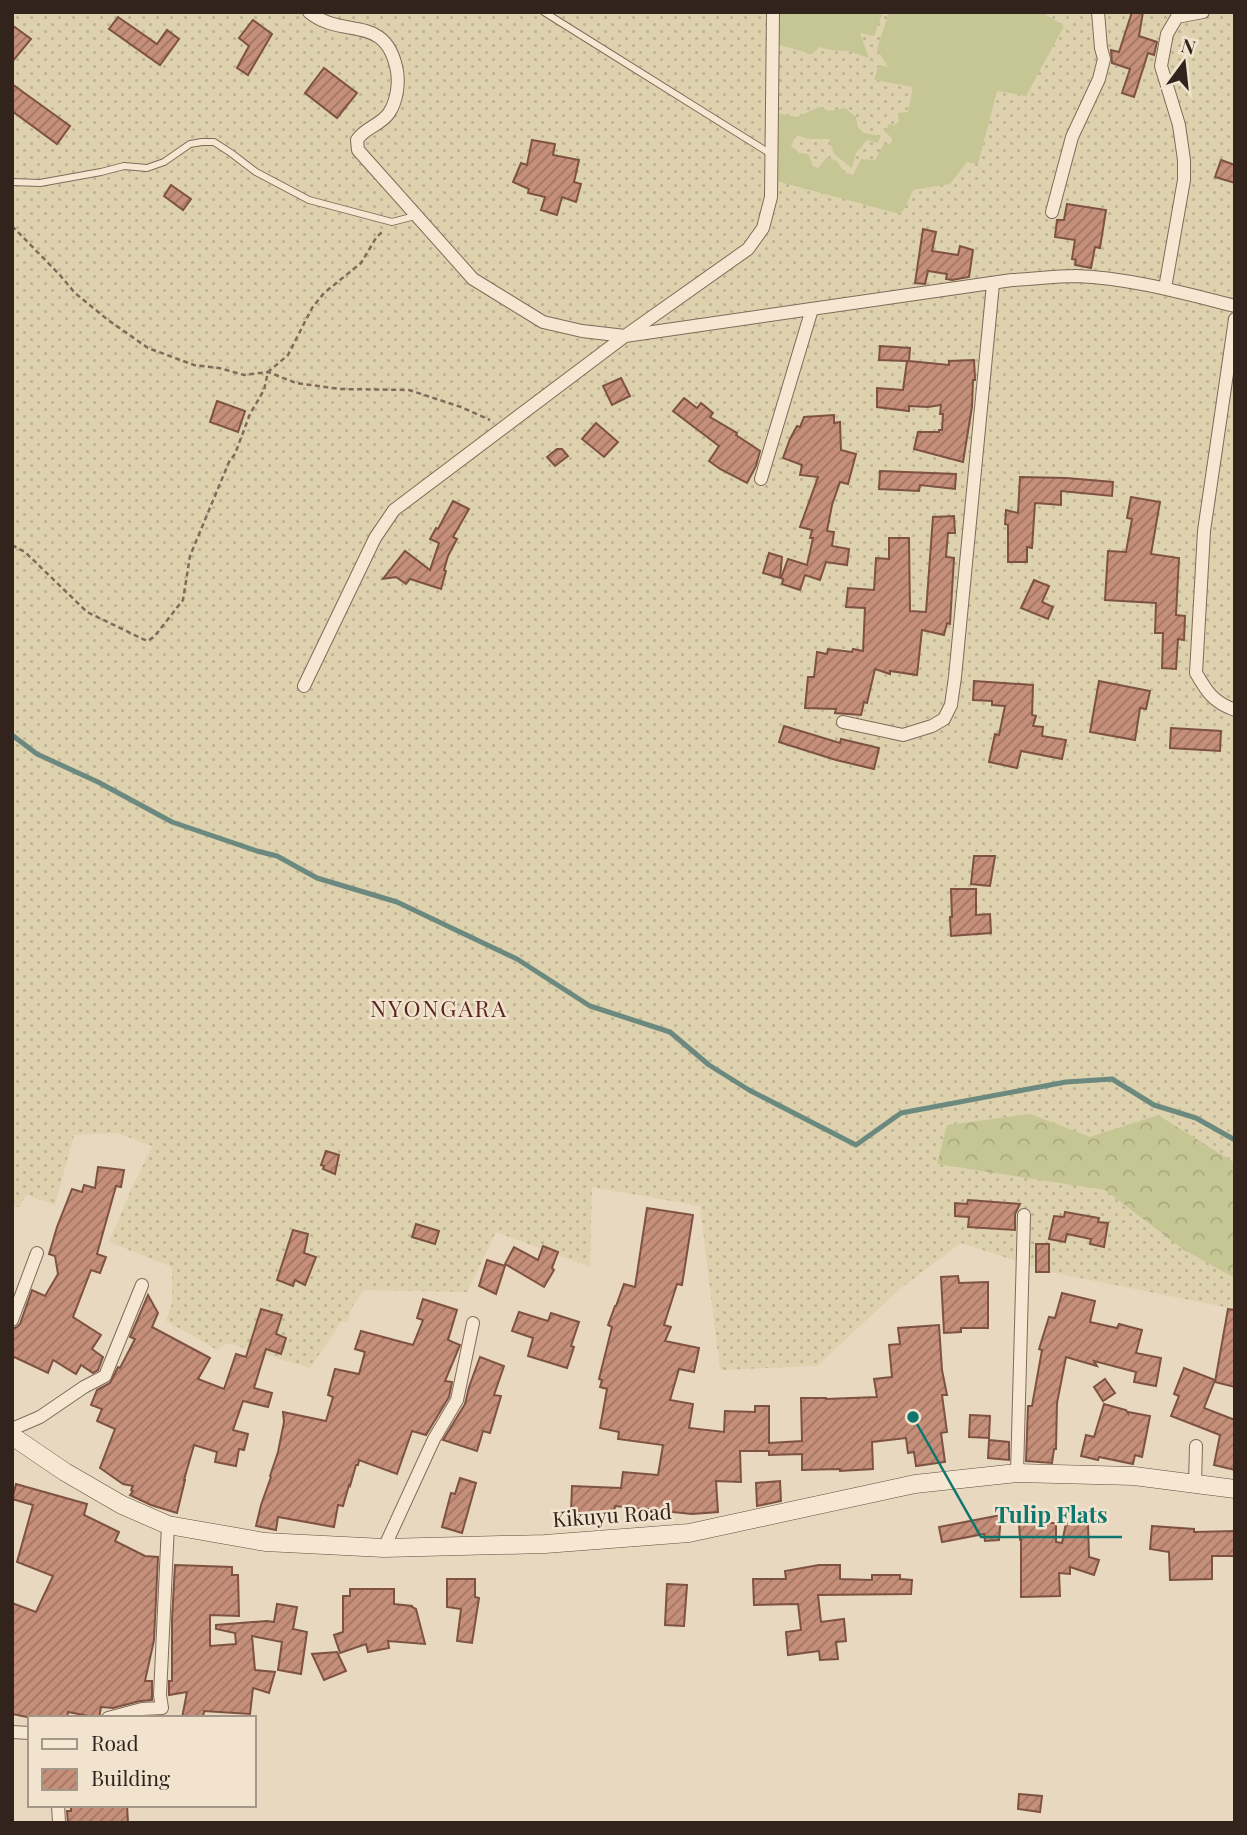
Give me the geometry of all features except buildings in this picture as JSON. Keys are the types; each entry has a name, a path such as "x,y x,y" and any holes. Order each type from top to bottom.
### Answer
{"main road":[{"name":"Kikuyu Road","path":"12,1436 121,1505 167,1525 265,1542 384,1548 545,1544 689,1533 915,1484 1017,1473 1134,1476 1235,1489"}],"street":[{"path":"309,12 338,27 378,35 387,45 396,66 398,92 390,112 380,122 362,132 357,140 358,150 473,279 543,321 582,331 625,336 1034,278 1075,276 1165,288 1235,306"},
{"path":"304,685 375,538 394,510 625,336 748,249 763,228 771,197 773,12"},
{"path":"1052,212 1072,137 1099,79 1104,59 1098,12"},
{"path":"1165,288 1184,180 1184,160 1179,125 1161,66 1167,34 1177,14 1203,12"},
{"path":"843,722 903,735 932,726 944,719 951,705 993,284"},
{"path":"761,479 811,309"},
{"path":"1235,319 1204,531 1196,673 1207,693 1222,706 1235,710"},
{"path":"1017,1473 1024,1215"},
{"path":"12,1320 37,1253"},
{"path":"12,1429 40,1417 105,1376 142,1286"},
{"path":"384,1548 434,1439 457,1400 473,1323"},
{"path":"1195,1484 1196,1446"},
{"path":"116,1716 142,1709 162,1708 159,1695 167,1525"}],"lane":[{"path":"544,12 771,154"},
{"path":"12,182 40,183 124,166 147,168 164,162 190,144 214,142 256,172 309,200 392,222 416,216"}],"path":[{"path":"12,545 25,552 87,612 147,640 155,637 183,600 190,556 250,414 264,390 268,372 288,355 312,309 324,293 360,263 376,237 392,222"},
{"path":"12,226 75,292 108,320 148,348 194,365 244,375 268,372 296,383 340,389 409,390 461,407 506,427"}],"shaded area":[{"path":"12,12 1235,12 1235,1309 1050,1272 961,1243 901,1288 817,1366 720,1370 700,1206 592,1187 590,1267 496,1232 467,1292 364,1290 352,1307 347,1323 342,1321 310,1368 227,1343 217,1350 172,1326 166,1321 172,1303 172,1267 109,1242 152,1146 117,1133 74,1135 55,1205 27,1195 19,1207 12,1206"}],"green space":[{"path":"776,12 883,12 874,36 860,33 869,58 849,51 820,47 812,54 776,44"},
{"path":"889,12 1042,12 1064,26 1026,96 997,91 978,164 967,162 950,184 913,190 900,214 776,181 776,113 797,117 819,107 829,111 845,108 856,117 858,128 864,133 880,136 878,143 867,140 856,153 852,168 834,154 829,139 808,139 796,135 791,146 799,153 808,154 813,166 818,168 827,157 837,161 845,173 853,175 861,159 875,160 883,145 891,143 892,138 883,130 887,129 888,124 899,122 898,113 908,112 913,87 874,80 879,65 888,67 877,49"},
{"path":"1030,1114 1090,1137 1158,1115 1235,1163 1235,1278 1184,1250 1105,1190 937,1164 947,1125"}],"waterway":[{"path":"12,735 37,754 98,782 172,822 277,856 317,878 397,902 517,959 590,1006 670,1032 709,1065 749,1090 856,1145 901,1113 1066,1082 1112,1079 1154,1105 1196,1118 1235,1140"}],"place":[{"name":"Tulip Flats","path":"913,1417"}],"district":[{"name":"NYONGARA","path":"439,1009"}]}
